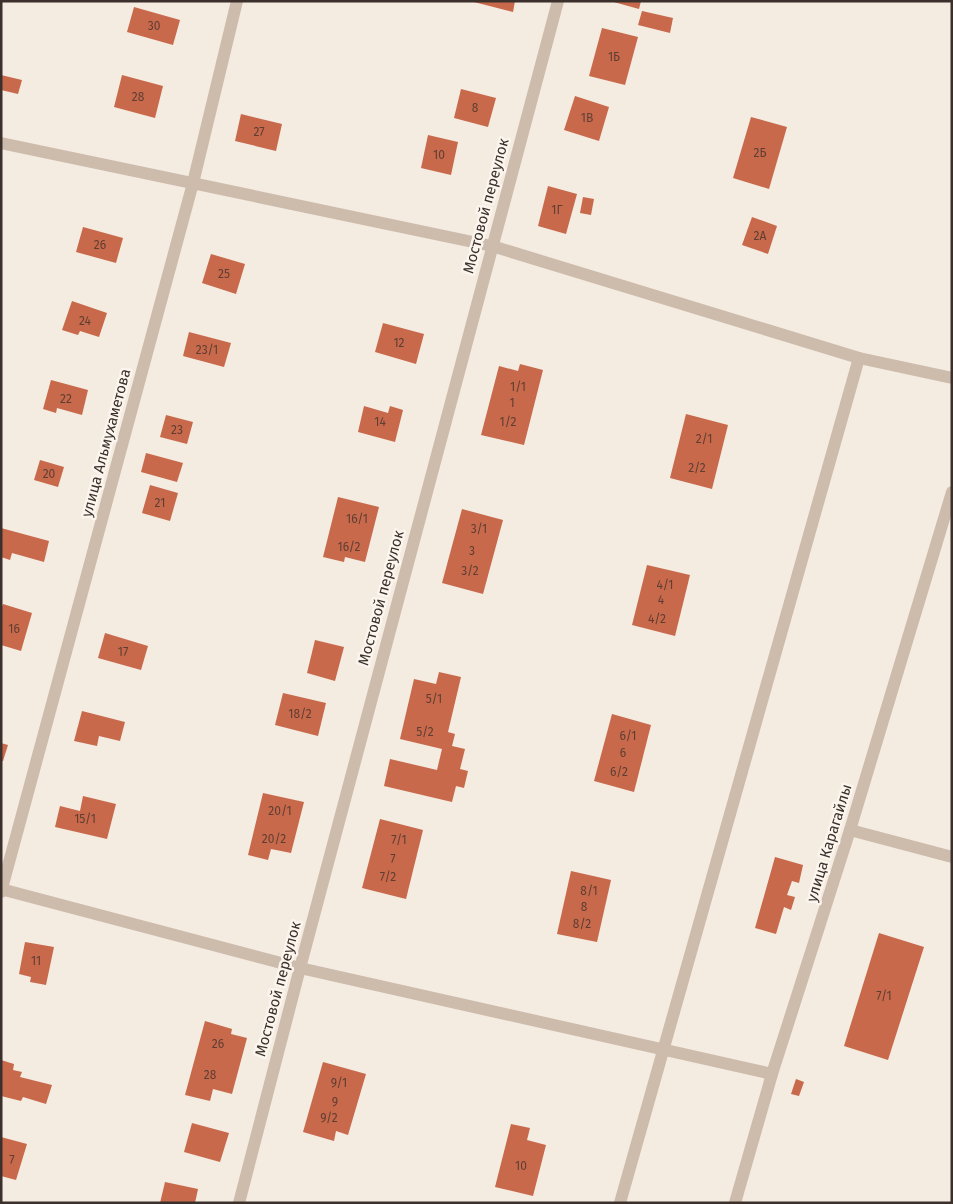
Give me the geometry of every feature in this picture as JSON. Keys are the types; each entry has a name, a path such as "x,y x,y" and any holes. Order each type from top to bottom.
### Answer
{"street":[{"name":"улица Альмухаметова","path":"2,890 193,183 237,1"},
{"name":"Мостовой переулок","path":"239,1203 558,1"},
{"path":"1,143 492,246 860,358 952,378"},
{"path":"620,1203 860,358"},
{"name":"улица Карагайлы","path":"735,1203 772,1074 850,830 952,492"},
{"path":"850,830 952,857"},
{"path":"2,890 300,968 772,1074"}],"building":[{"path":"470,1 515,1 513,12"},
{"path":"610,1 641,1 639,9"},
{"path":"134,7 180,20 173,45 127,32"},
{"path":"642,11 673,18 670,33 638,25"},
{"path":"602,28 638,37 625,85 589,76"},
{"path":"1,75 22,80 18,94 1,90"},
{"path":"122,75 163,86 155,118 114,107"},
{"path":"461,89 496,98 488,127 454,118"},
{"path":"575,96 609,107 599,141 564,130"},
{"path":"241,114 282,124 276,151 235,141"},
{"path":"751,117 787,127 769,189 733,178"},
{"path":"428,135 458,142 451,175 421,168"},
{"path":"548,186 577,194 566,234 538,226"},
{"path":"583,197 594,199 591,215 580,213"},
{"path":"752,217 777,226 768,254 742,245"},
{"path":"83,227 123,238 116,263 76,252"},
{"path":"211,254 245,264 236,294 202,283"},
{"path":"72,301 107,313 99,337 80,331 78,335 62,330"},
{"path":"383,323 424,334 416,364 375,352"},
{"path":"189,332 231,343 224,367 183,356"},
{"path":"520,364 543,370 524,445 481,435 499,366 518,371"},
{"path":"51,380 88,390 82,415 57,408 56,413 43,409"},
{"path":"364,406 388,413 390,406 403,410 395,442 358,432"},
{"path":"686,414 728,425 712,489 670,478"},
{"path":"166,415 193,422 187,444 160,437"},
{"path":"146,453 183,463 177,482 141,472"},
{"path":"40,460 64,467 58,487 34,480"},
{"path":"150,485 178,493 170,521 142,513"},
{"path":"338,497 379,507 365,562 345,557 344,562 323,557"},
{"path":"462,509 503,520 483,594 442,583"},
{"path":"1,528 49,541 44,562 12,553 10,560 1,557"},
{"path":"647,565 690,575 675,636 632,625"},
{"path":"3,604 32,613 21,651 1,645 1,609"},
{"path":"105,633 148,646 141,670 98,658"},
{"path":"315,640 344,647 335,681 307,673"},
{"path":"439,672 461,677 448,732 455,734 452,746 465,749 460,769 468,771 464,788 456,786 452,802 384,786 390,759 437,770 442,749 400,739 414,679 436,684"},
{"path":"283,693 326,703 318,736 275,725"},
{"path":"82,711 125,722 120,741 99,736 97,746 74,741"},
{"path":"612,714 651,725 634,792 594,781"},
{"path":"1,743 8,745 3,761 1,761"},
{"path":"263,793 304,802 291,853 271,849 268,860 248,855"},
{"path":"83,796 116,804 107,839 55,827 60,806 80,811"},
{"path":"380,819 423,830 406,899 362,888"},
{"path":"775,857 803,865 799,883 792,881 787,895 795,897 791,910 784,907 776,934 755,928"},
{"path":"571,871 611,880 597,942 557,934"},
{"path":"879,933 924,947 888,1060 844,1046"},
{"path":"25,942 54,947 46,985 30,982 31,977 19,974"},
{"path":"205,1021 232,1029 231,1034 247,1038 232,1094 213,1089 210,1101 185,1095"},
{"path":"1,1060 14,1064 13,1070 22,1072 20,1077 52,1085 46,1104 23,1097 21,1101 1,1096"},
{"path":"323,1062 366,1074 348,1135 336,1131 334,1141 303,1132"},
{"path":"796,1079 804,1082 799,1096 791,1094"},
{"path":"192,1123 229,1133 220,1162 184,1152"},
{"path":"511,1124 530,1128 527,1140 546,1145 533,1196 495,1187"},
{"path":"1,1137 27,1144 16,1180 1,1176"},
{"path":"165,1182 198,1189 195,1203 160,1203"}]}
